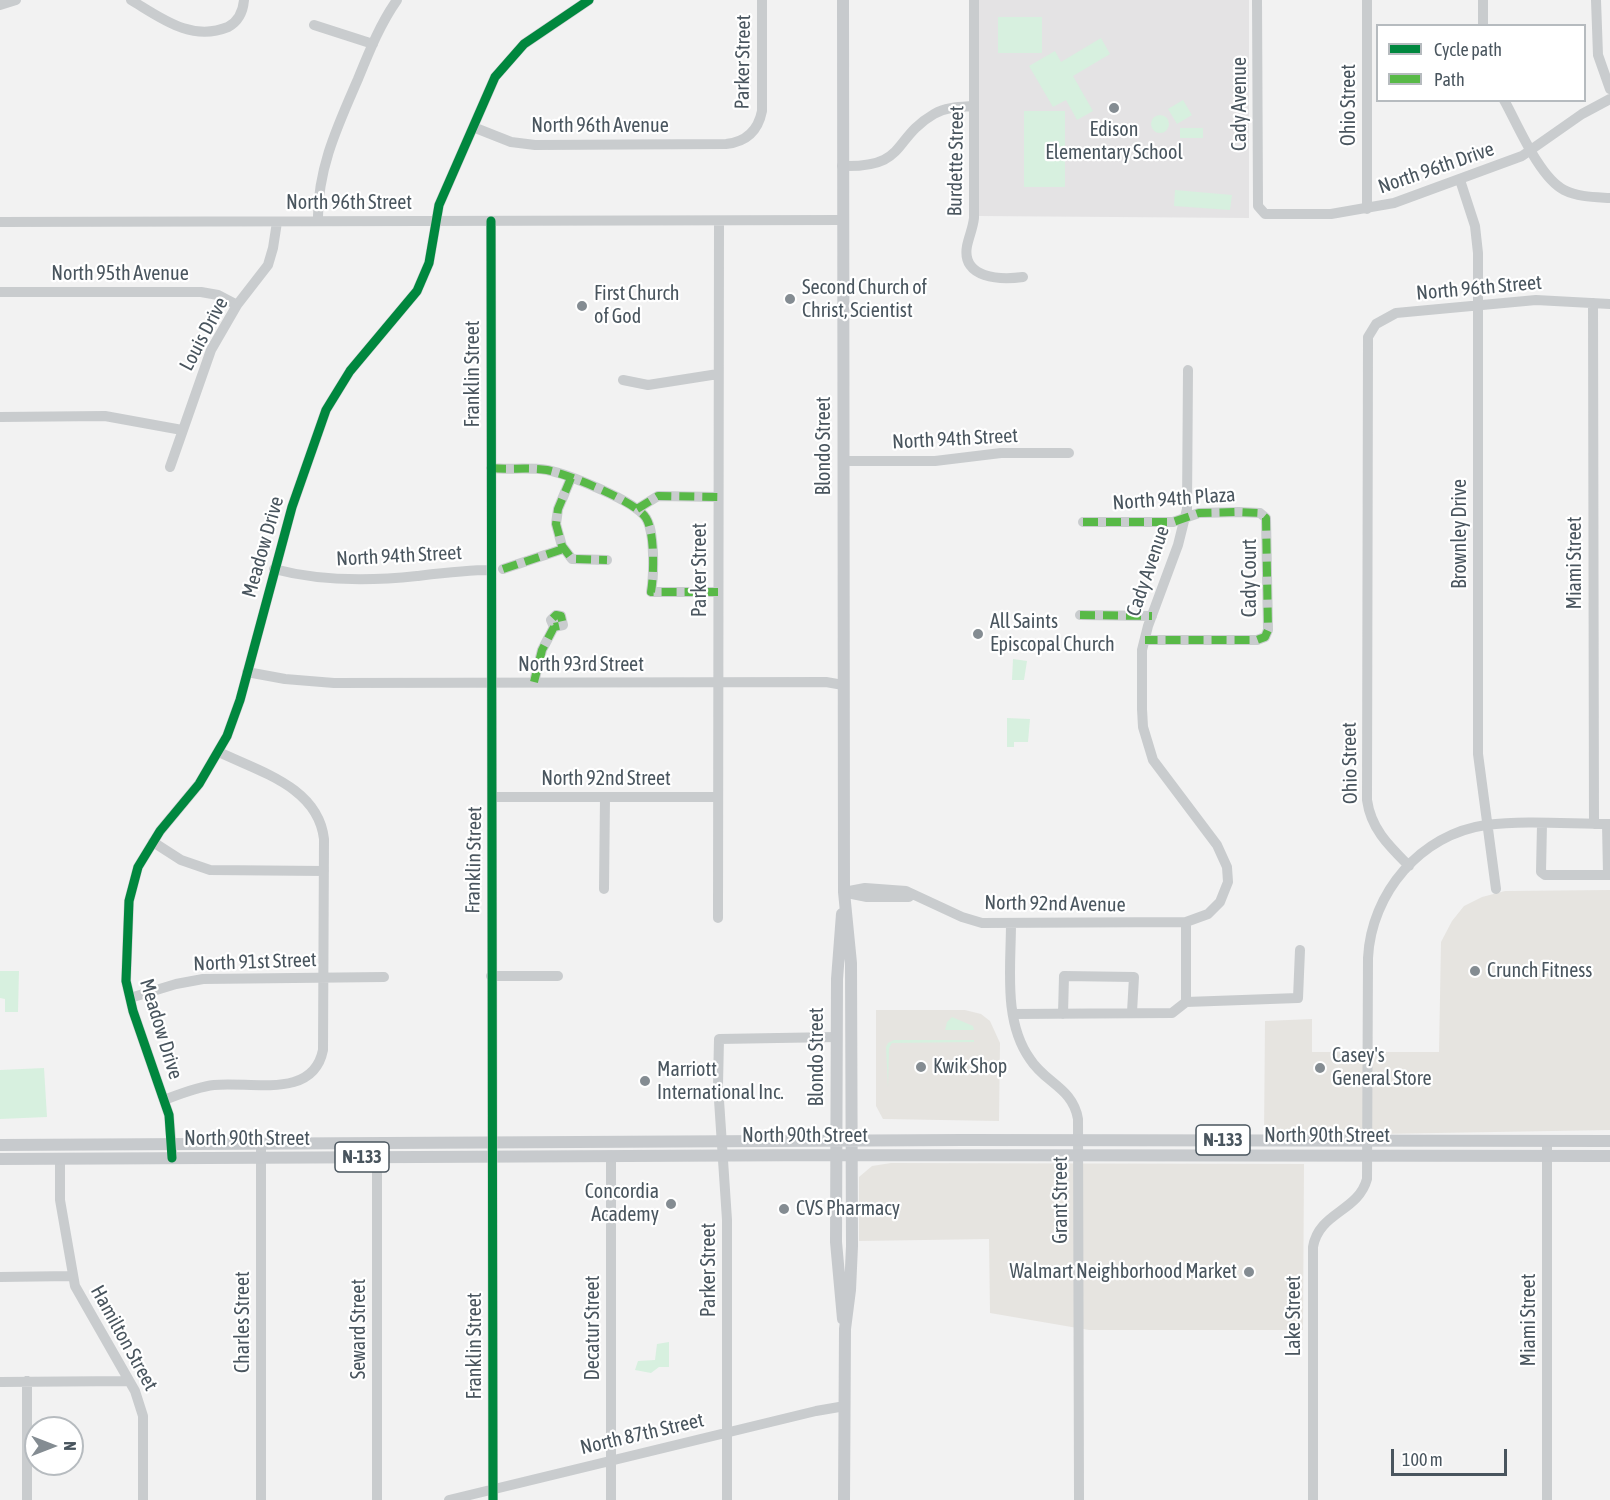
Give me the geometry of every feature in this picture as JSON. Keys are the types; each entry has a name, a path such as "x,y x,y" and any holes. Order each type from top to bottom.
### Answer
{"main road":[{"name":"Blondo Street","path":"843,0 844,892 837,979 836,1155 838,1285 844,1329 844,1500"},
{"name":"Blondo Street","path":"844,892 851,963 852,1272 844,1329"},
{"name":"North 90th Street","path":"0,1145 837,1140 1610,1141"},
{"name":"North 90th Street","path":"0,1160 493,1156 1610,1155"}],"street":[{"path":"0,5 16,0"},
{"path":"132,0 174,26 202,32 222,29 236,21 243,11 244,0"},
{"path":"318,220 321,184 327,153 373,44 397,0"},
{"name":"Meadow Drive","path":"172,1158 172,1125 130,998 126,978 129,901 138,867 153,842 199,784 219,752 234,717 274,569 326,410 350,371 417,291 429,263 439,205 495,77 514,52 589,0"},
{"name":"Parker Street","path":"730,144 752,133 760,120 762,0"},
{"name":"Burdette Street","path":"975,0 974,218 967,245 968,259 974,269 985,276 1023,277"},
{"name":"Cady Avenue","path":"1257,0 1258,209"},
{"name":"Ohio Street","path":"1367,0 1367,209"},
{"path":"1483,0 1483,24"},
{"path":"1596,0 1598,55 1610,89"},
{"path":"314,25 373,44"},
{"name":"North 96th Drive","path":"1258,209 1272,214 1331,214 1394,204 1532,150 1582,114 1610,99"},
{"path":"1505,102 1547,176 1559,187 1578,195 1610,198"},
{"path":"842,166 869,166 882,162 897,152 919,126 935,114 950,108 974,106"},
{"name":"North 96th Avenue","path":"473,127 511,142 535,145 730,144"},
{"name":"Brownley Drive","path":"1460,180 1476,234 1478,754 1496,889"},
{"name":"North 96th Street","path":"0,222 842,220"},
{"name":"Franklin Street","path":"491,221 490,683 493,797 490,976 493,1143 493,1495"},
{"name":"Louis Drive","path":"170,467 211,350 237,305 268,265 277,222"},
{"name":"Parker Street","path":"718,918 719,222"},
{"name":"North 95th Avenue","path":"0,292 201,292 219,295 237,305"},
{"name":"North 96th Street","path":"1367,343 1372,328 1388,315 1536,300 1610,304"},
{"name":"Miami Street","path":"1593,303 1594,824"},
{"name":"Ohio Street","path":"1367,343 1367,800 1370,816 1378,832 1409,866"},
{"name":"Cady Avenue","path":"1188,370 1188,484 1185,518 1145,640 1142,719 1149,751 1161,774 1217,845 1227,867 1228,882 1220,902 1208,914 1189,922"},
{"path":"623,380 648,385 718,374"},
{"path":"0,417 105,416 182,430"},
{"name":"North 94th Street","path":"843,461 935,461 1000,453 1069,453"},
{"path":"491,468 545,470 571,478 637,509 644,515 650,527 651,592 718,592"},
{"path":"571,478 556,518 563,549 572,559 607,560"},
{"path":"637,509 658,496 718,497"},
{"name":"North 94th Plaza","path":"1083,522 1173,522 1199,513 1239,512 1260,513 1266,518"},
{"name":"Cady Court","path":"1145,640 1257,640 1265,637 1268,630 1266,518"},
{"path":"503,569 563,549"},
{"name":"North 94th Street","path":"274,569 304,576 332,578 402,577 458,570 491,570"},
{"path":"1080,615 1152,616"},
{"path":"534,682 542,650 554,627"},
{"name":"North 93rd Street","path":"247,672 312,682 826,681 843,685"},
{"path":"164,1100 211,1086 299,1082 319,1066 324,1048 323,828 318,813 307,799 295,790 219,752"},
{"name":"North 92nd Street","path":"493,797 718,797"},
{"path":"604,797 604,889"},
{"path":"1368,1155 1368,948 1379,908 1390,888 1409,866 1438,842 1456,833 1486,825 1542,824 1609,824 1609,875 1545,875 1541,872 1542,824"},
{"path":"153,842 181,860 210,870 324,871"},
{"name":"North 92nd Avenue","path":"844,892 867,897 921,898 973,921 1011,923 1189,922"},
{"path":"1186,1002 1189,922"},
{"name":"Grant Street","path":"1011,923 1013,1014 1029,1059 1064,1090 1072,1101 1077,1115 1079,1500"},
{"path":"1013,1014 1172,1012 1186,1002 1298,998 1300,950"},
{"path":"490,976 558,976"},
{"path":"1063,1014 1064,976 1134,977 1132,1012"},
{"name":"North 91st Street","path":"130,998 176,984 203,979 384,977"},
{"name":"Parker Street","path":"728,1500 727,1226 718,1084 719,1040 837,1037"},
{"name":"Miami Street","path":"1547,1141 1547,1500"},
{"name":"Charles Street","path":"261,1143 261,1500"},
{"name":"Lake Street","path":"1313,1500 1313,1247 1324,1223 1353,1203 1362,1193 1367,1179 1368,1155"},
{"name":"Decatur Street","path":"611,1156 611,1500"},
{"name":"Seward Street","path":"377,1157 377,1500"},
{"name":"Hamilton Street","path":"60,1159 60,1200 72,1276 80,1296 139,1399 143,1416 143,1500"},
{"path":"0,1277 72,1276"},
{"path":"0,1382 129,1381"},
{"path":"27,1382 27,1500"},
{"name":"North 87th Street","path":"449,1500 493,1495 610,1461 844,1406"}],"shaded area":[{"name":"Edison Elementary School","path":"978,0 1249,0 1249,218 979,216"},
{"path":"1610,890 1610,1130 1264,1136 1265,1021 1312,1019 1312,1052 1439,1052 1441,942 1452,921 1464,906 1482,897 1505,891"},
{"path":"876,1010 965,1010 981,1014 990,1021 1000,1043 999,1121 883,1119 876,1106"},
{"path":"891,1163 1304,1164 1303,1330 1089,1330 990,1313 989,1239 859,1241 859,1177 872,1166"}],"green space":[{"path":"998,17 1042,17 1042,53 998,53"},
{"path":"1101,38 1110,54 1073,76 1093,111 1077,120 1066,100 1053,107 1029,66 1055,51 1061,62"},
{"path":"1183,100 1192,115 1177,124 1168,109"},
{"path":"1024,111 1065,111 1065,187 1024,187"},
{"path":"1160,115 1168,120 1169,124 1164,132 1160,133 1152,128 1151,124 1156,116"},
{"path":"1180,128 1203,128 1203,138 1180,138"},
{"path":"1175,190 1232,195 1230,210 1174,206"},
{"path":"1013,659 1027,661 1024,680 1012,680"},
{"path":"1007,718 1030,719 1028,742 1014,742 1014,747 1007,747"},
{"path":"0,971 19,971 18,1012 5,1012 5,999 0,998"},
{"path":"952,1017 973,1026 974,1030 945,1030 947,1022"},
{"path":"894,1040 974,1040 974,1042 892,1043 889,1048 888,1087 886,1047"},
{"path":"44,1068 47,1117 0,1119 0,1070"},
{"path":"669,1342 669,1367 659,1367 651,1373 635,1370 638,1361 655,1360 657,1344"}],"marked path":[{"path":"491,468 547,470 584,482 616,496 640,511 649,525 653,554 651,592 718,592"},
{"path":"571,478 558,509 556,524 562,546 572,559 607,560"},
{"path":"637,509 658,496 718,497"},
{"path":"1083,522 1173,522 1199,513 1239,512 1260,513 1266,518 1268,630 1265,637 1257,640 1145,640"},
{"path":"503,569 563,549"},
{"path":"534,682 542,650 554,627 551,620 556,615 561,616 563,625 554,627"},
{"path":"1080,615 1152,616"}],"cycle path":[{"path":"172,1158 169,1115 133,1011 126,981 129,901 138,867 160,831 199,784 227,736 240,700 292,507 326,410 350,371 417,291 429,263 439,205 495,77 524,44 589,0"},
{"path":"491,221 493,1500"}],"place":[{"name":"Edison Elementary School","path":"1114,108"},
{"name":"Second Church of Christ, Scientist","path":"790,299"},
{"name":"First Church of God","path":"582,306"},
{"name":"All Saints Episcopal Church","path":"978,634"},
{"name":"Crunch Fitness","path":"1475,971"},
{"name":"Kwik Shop","path":"921,1067"},
{"name":"Casey's General Store","path":"1320,1068"},
{"name":"Marriott International Inc.","path":"645,1081"},
{"name":"Concordia Academy","path":"671,1204"},
{"name":"CVS Pharmacy","path":"784,1209"},
{"name":"Walmart Neighborhood Market","path":"1249,1272"}]}
